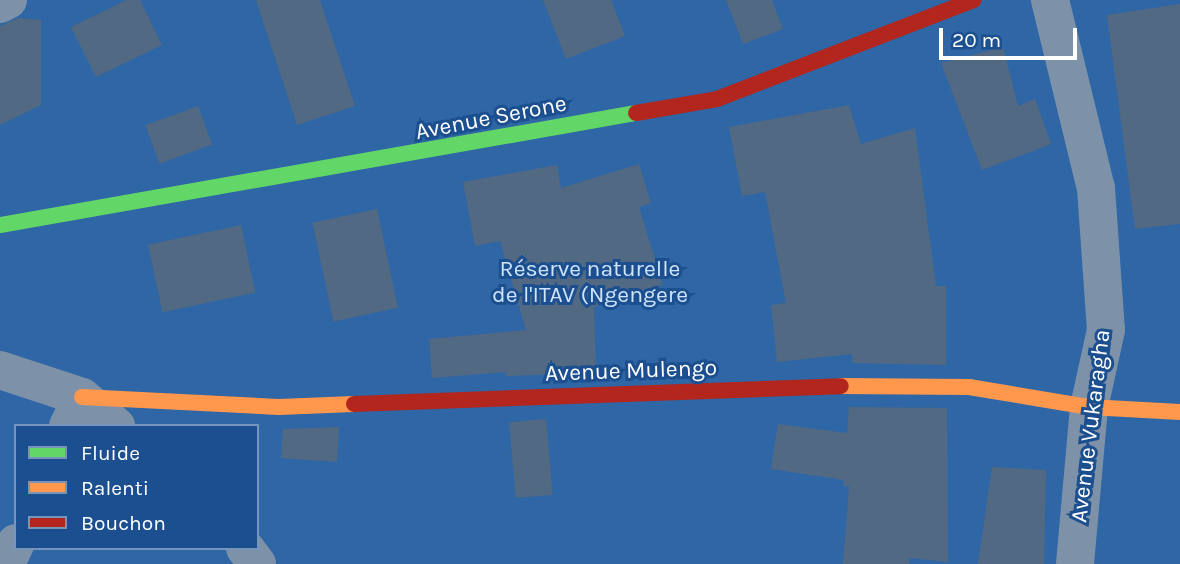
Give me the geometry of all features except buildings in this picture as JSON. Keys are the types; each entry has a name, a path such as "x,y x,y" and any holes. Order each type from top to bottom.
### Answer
{"street":[{"path":"0,4 8,0"},
{"name":"Avenue Serone","path":"0,226 717,99 974,0"},
{"name":"Avenue Vukaragha","path":"1050,0 1096,188 1106,330 1089,407 1074,564"},
{"path":"0,370 75,411 111,424"},
{"name":"Avenue Mulengo","path":"75,411 279,407 855,385 969,387 1089,407 1180,412"},
{"path":"6,564 14,547"}],"green space":[{"name":"Réserve naturelle de l'ITAV (Ngengere","path":"0,0 1180,0 1180,564 0,564"}],"traffic: fast":[{"path":"0,225 636,113"}],"traffic: slow":[{"path":"841,386 969,387 1089,407 1180,412"},
{"path":"82,397 279,407 354,404"}],"traffic: jam":[{"path":"636,113 717,99 974,0"},
{"path":"354,404 841,386"}]}
